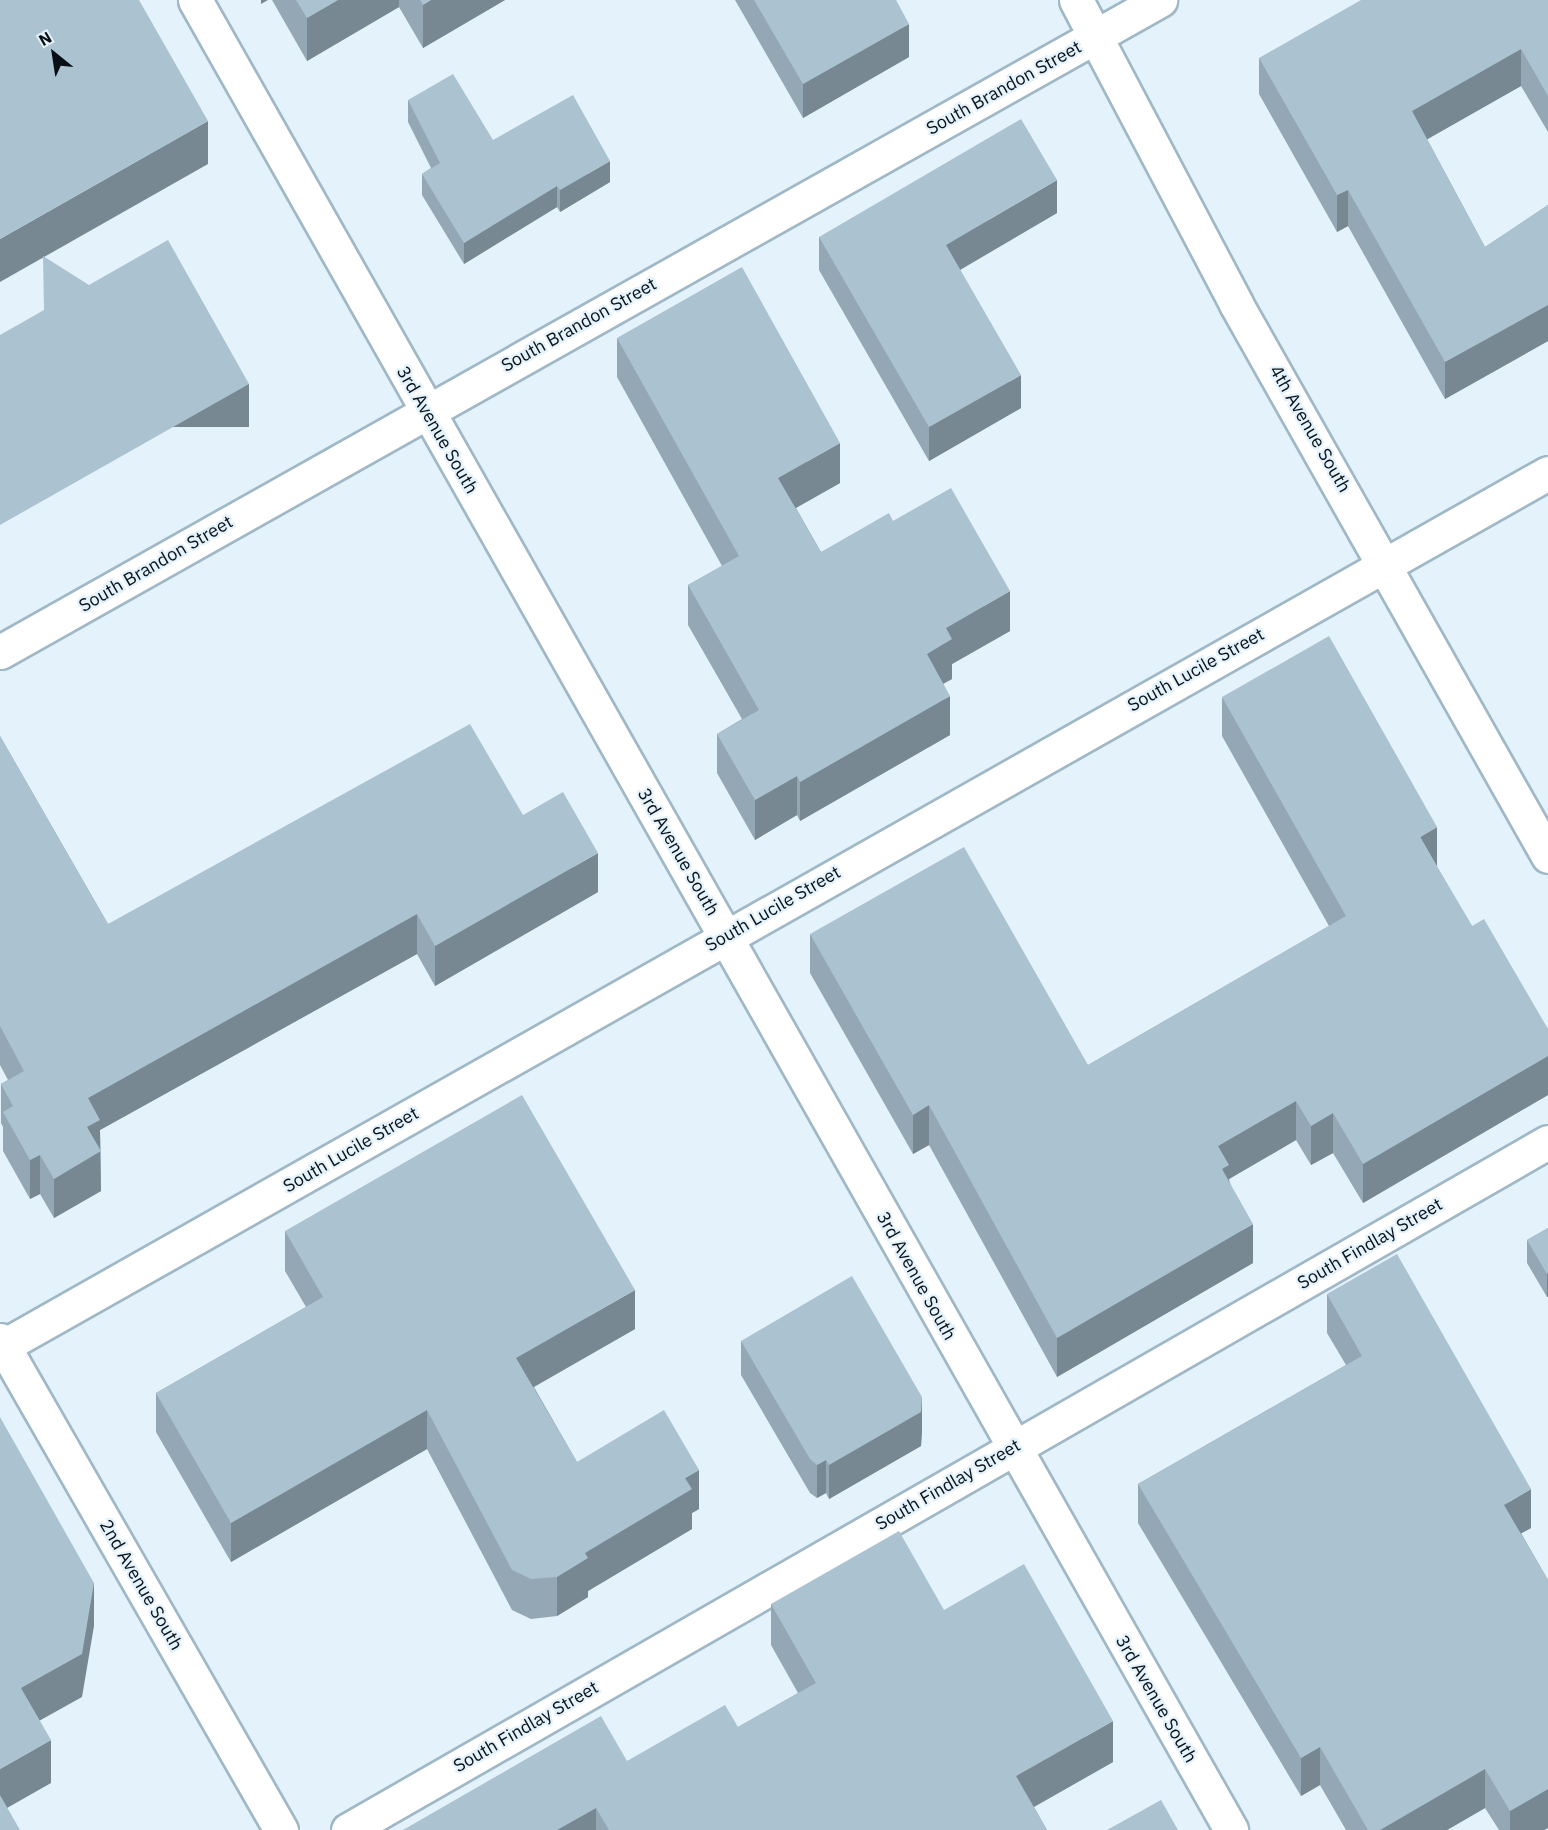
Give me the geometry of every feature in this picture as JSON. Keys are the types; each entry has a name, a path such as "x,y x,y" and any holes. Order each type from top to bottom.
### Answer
{"street":[{"name":"3rd Avenue South","path":"195,0 425,411 727,936 1013,1448 1231,1830"},
{"name":"4th Avenue South","path":"1076,0 1097,36 1236,304 1387,563 1548,856"},
{"name":"South Brandon Street","path":"0,652 425,411 1160,0"},
{"name":"South Lucile Street","path":"1,1345 1548,473"},
{"name":"South Findlay Street","path":"348,1830 1548,1142"},
{"name":"2nd Avenue South","path":"1,1345 281,1830"}],"building":[{"path":"0,0 139,0 208,121 0,239"},
{"path":"296,0 338,0 307,18"},
{"path":"420,0 431,0 423,5"},
{"path":"754,0 896,0 909,24 803,84"},
{"path":"1361,0 1548,0 1548,96 1521,49 1412,111 1485,247 1548,205 1548,305 1445,362 1348,190 1337,195 1259,58"},
{"path":"453,74 493,140 573,95 610,161 560,190 557,186 464,243 422,174 440,163 408,100"},
{"path":"1021,119 1057,180 946,245 1021,375 929,427 819,237"},
{"path":"168,240 249,384 0,525 0,335 44,310 43,256 89,285"},
{"path":"742,267 840,443 778,478 821,552 889,513 893,521 951,488 1010,591 946,628 952,639 927,654 950,696 800,782 797,776 755,800 717,734 759,710 688,585 739,556 617,338"},
{"path":"1329,636 1437,827 1420,837 1472,926 1484,919 1548,1029 1548,1056 1363,1164 1333,1113 1311,1126 1296,1101 1218,1146 1229,1165 1222,1169 1253,1224 1057,1338 929,1105 913,1115 810,934 964,847 1088,1065 1346,916 1222,697"},
{"path":"470,724 523,815 563,792 598,853 435,946 417,914 88,1098 100,1120 87,1127 101,1151 54,1179 40,1155 30,1160 3,1112 13,1106 1,1084 24,1071 0,1026 0,736 108,924"},
{"path":"522,1095 635,1290 516,1358 577,1462 664,1410 699,1470 685,1478 692,1489 585,1553 588,1558 557,1577 531,1579 512,1570 427,1410 231,1523 156,1393 323,1297 285,1231"},
{"path":"1548,1228 1548,1273 1547,1274 1527,1240"},
{"path":"1397,1254 1531,1489 1504,1505 1548,1580 1548,1789 1510,1811 1485,1769 1380,1830 1368,1830 1320,1747 1301,1758 1138,1484 1362,1356 1327,1294"},
{"path":"852,1276 922,1397 921,1412 829,1465 826,1460 817,1465 810,1459 741,1341"},
{"path":"0,1417 94,1583 82,1654 21,1688 51,1740 0,1769"},
{"path":"899,1531 944,1610 1024,1564 1113,1721 1016,1776 1047,1830 609,1830 596,1808 557,1830 403,1830 601,1716 627,1761 725,1705 738,1727 816,1683 771,1604"},
{"path":"0,1795 20,1830 0,1830"},
{"path":"1161,1800 1178,1830 1107,1830"}]}
